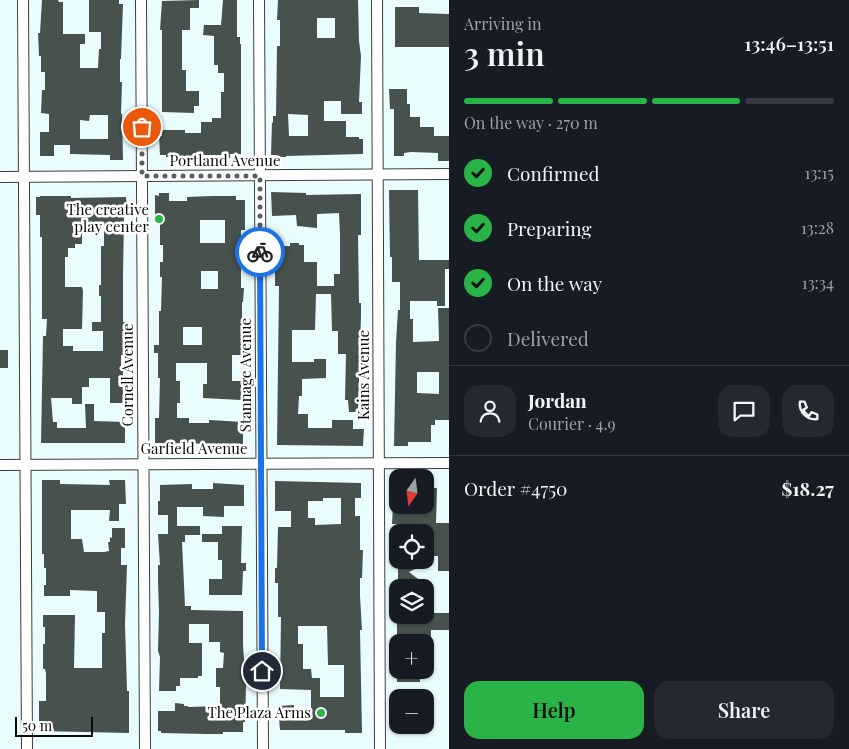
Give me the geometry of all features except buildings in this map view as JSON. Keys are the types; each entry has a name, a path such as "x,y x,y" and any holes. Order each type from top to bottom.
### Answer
{"street":[{"path":"23,0 27,749"},
{"name":"Cornell Avenue","path":"141,0 145,749"},
{"name":"Stannage Avenue","path":"259,0 263,749"},
{"name":"Kains Avenue","path":"377,0 380,749"},
{"name":"Portland Avenue","path":"0,177 449,174"},
{"name":"Garfield Avenue","path":"0,465 449,463"}],"way so far":[{"path":"142,127 142,176 260,176 260,252"}],"place":[{"name":"The creative play center","path":"159,219"},
{"name":"The Plaza Arms","path":"321,713"}],"route":[{"path":"260,252 262,671"}]}
